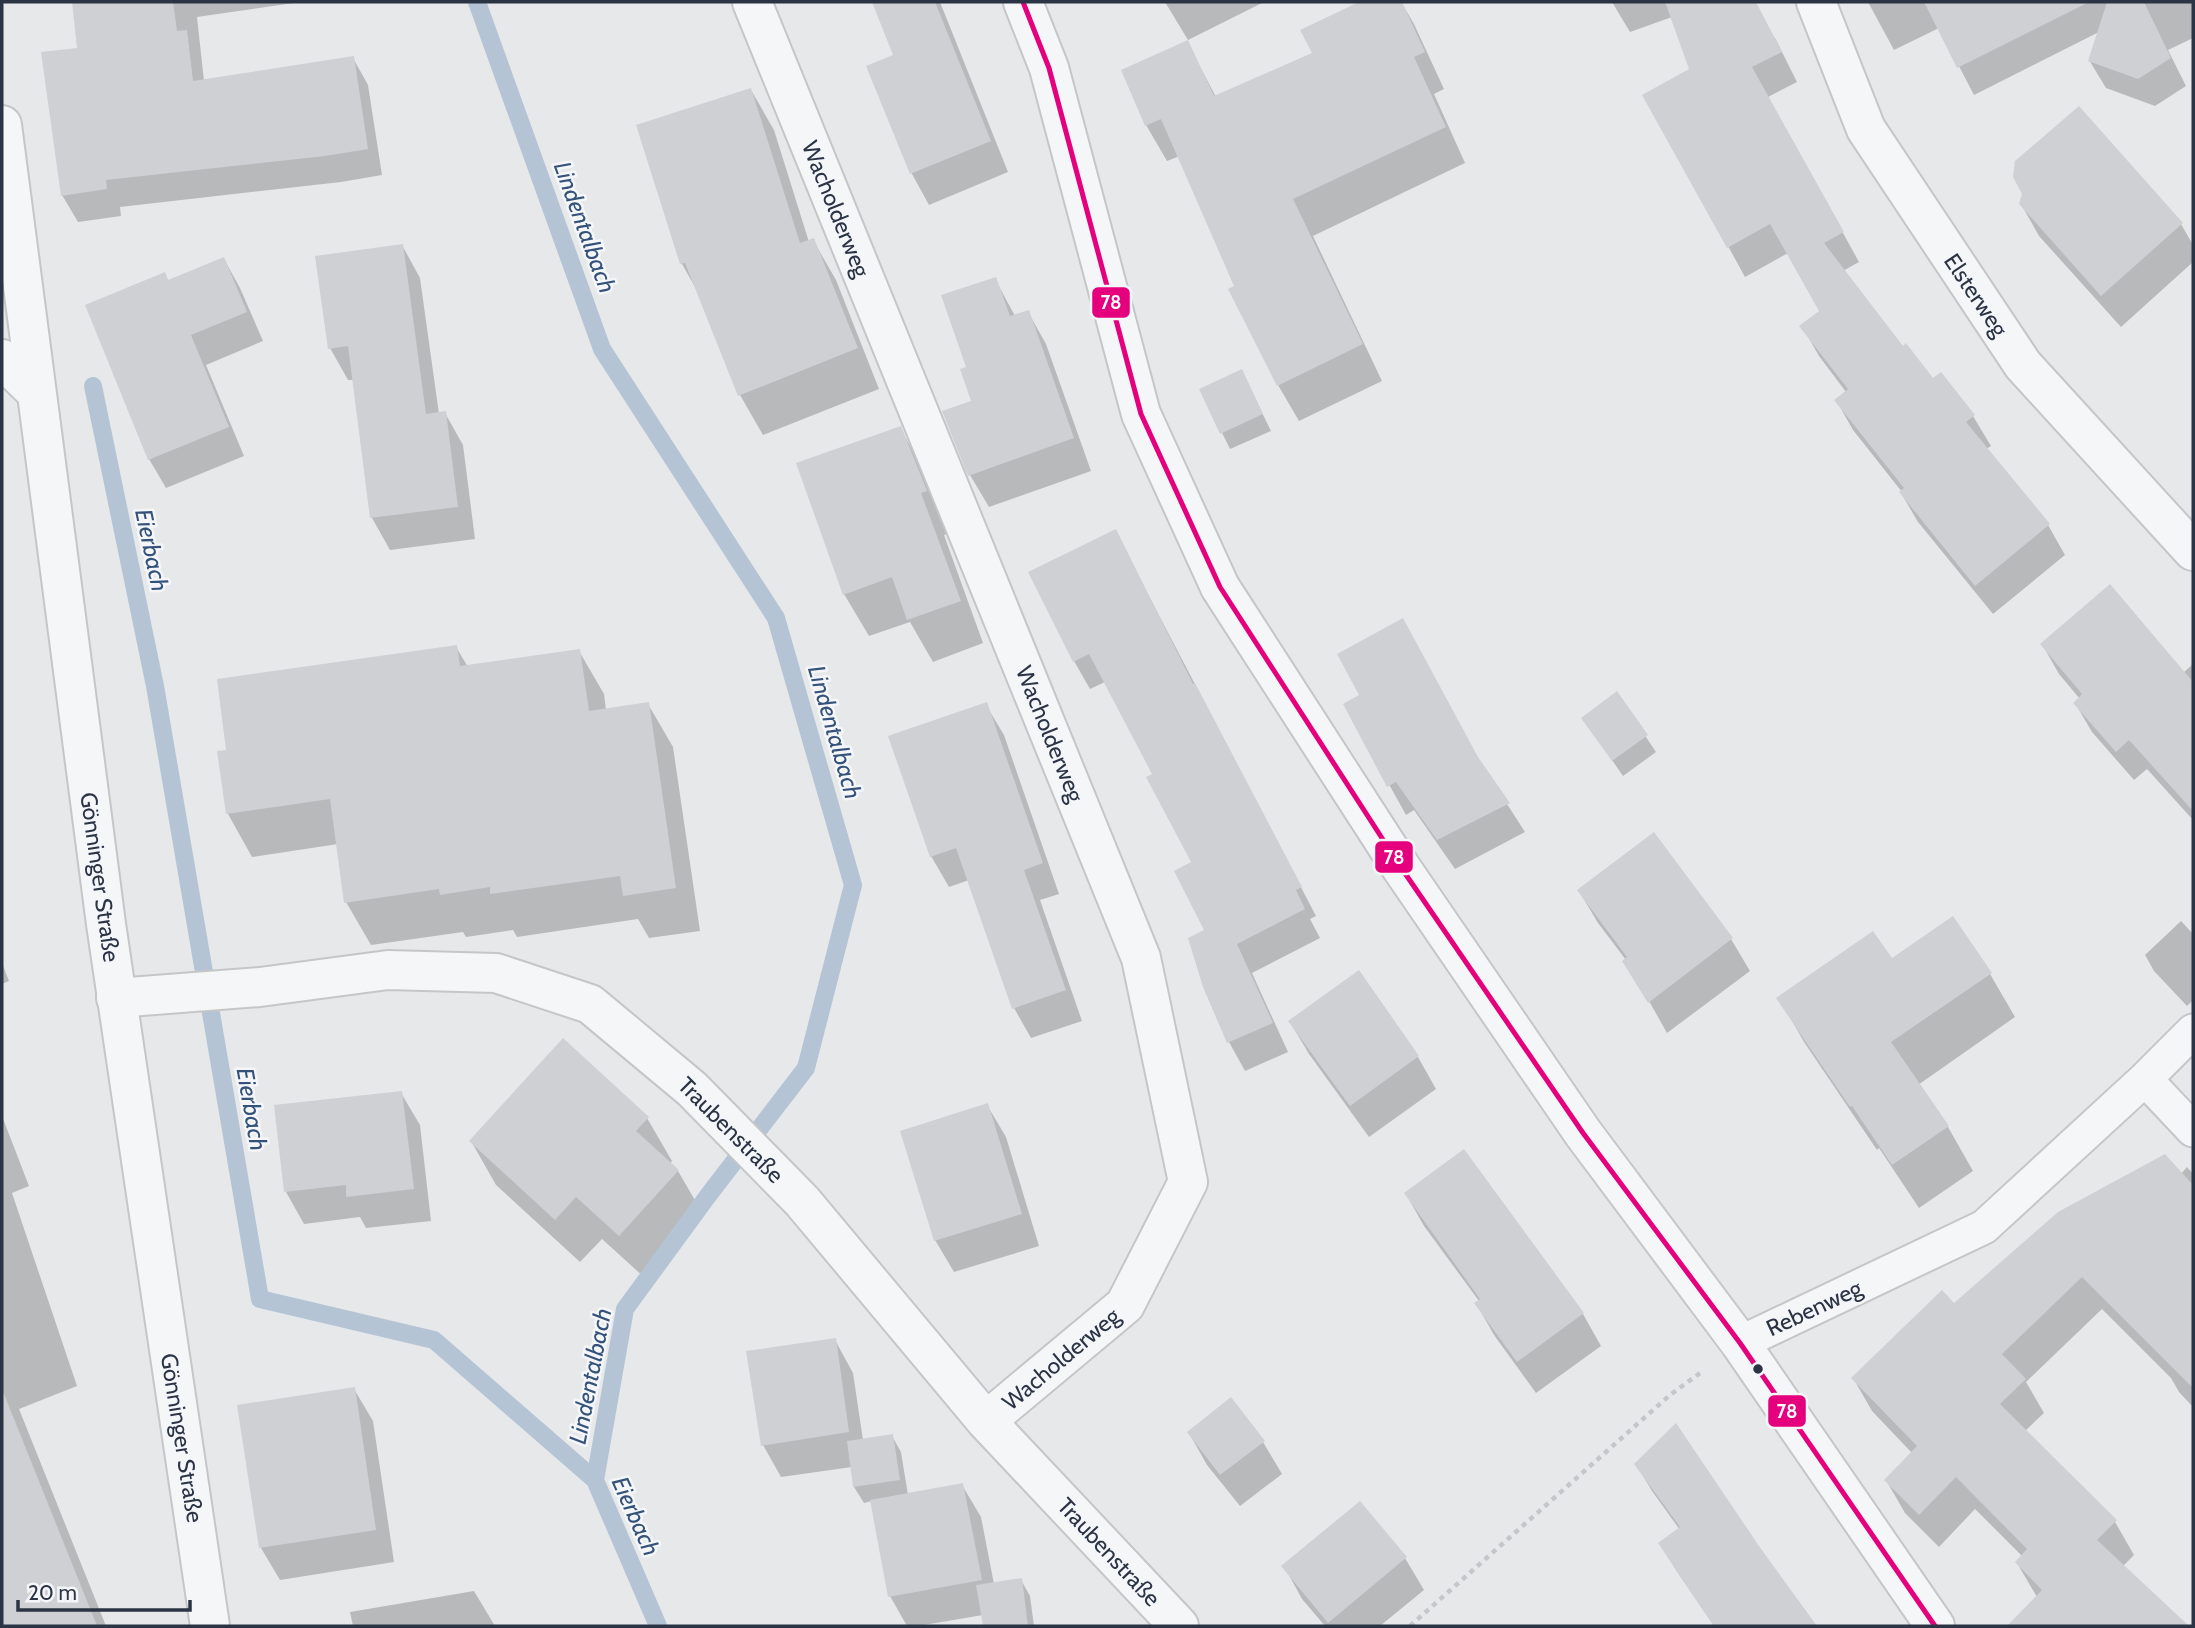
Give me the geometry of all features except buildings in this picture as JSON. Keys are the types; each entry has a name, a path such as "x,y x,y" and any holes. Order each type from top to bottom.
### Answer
{"street":[{"name":"Wacholderweg","path":"752,2 1142,958 1188,1182 1125,1305 986,1421"},
{"path":"1023,2 1049,68 1141,414 1220,587 1430,911 1583,1133 1740,1343 1935,1626"},
{"name":"Elsterweg","path":"1816,2 1866,130 2023,365 2193,551"},
{"name":"Gönninger Straße","path":"2,125 9,176 24,375 210,1626"},
{"name":"Traubenstraße","path":"117,998 260,987 388,970 496,974 590,1004 692,1089 802,1201 986,1421 1179,1626"}],"lane":[{"name":"Rebenweg","path":"1740,1343 1984,1227 2145,1079 2193,1031"},
{"path":"2145,1079 2193,1129"}],"path":[{"name":"Rebenweg","path":"1410,1626 1670,1395 1740,1343"}],"waterway":[{"name":"Lindentalbach","path":"477,2 602,349 776,618 853,885 806,1068 625,1309 595,1480"},
{"name":"Eierbach","path":"93,386 155,686 260,1299 434,1340 595,1480 658,1626"}],"transit line":[{"name":"78","path":"1023,2 1049,68 1141,414 1220,587 1400,866 1583,1133 1740,1343 1935,1626"}]}
